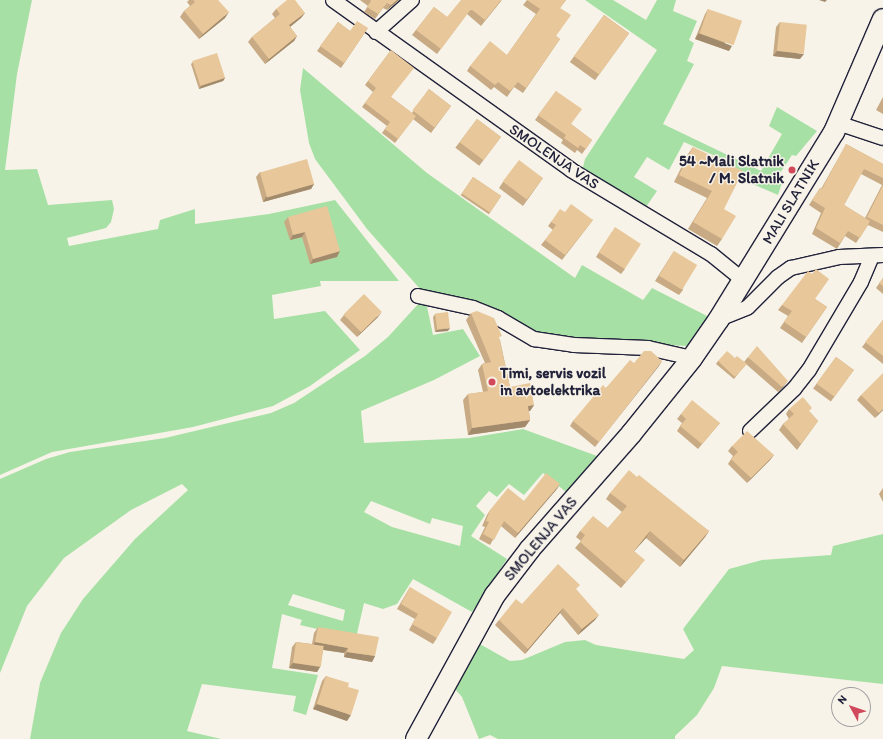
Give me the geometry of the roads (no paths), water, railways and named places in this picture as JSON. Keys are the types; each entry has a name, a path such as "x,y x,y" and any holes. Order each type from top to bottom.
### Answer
{"main road":[{"name":"MALI SLATNIK","path":"743,280 838,123 883,19"},
{"name":"SMOLENJA VAS","path":"416,739 495,595 530,550 631,434 692,358 719,319 743,280"}],"street":[{"name":"SMOLENJA VAS","path":"333,0 572,170 711,254 743,280"},
{"path":"376,32 412,0"},
{"path":"838,123 883,138"},
{"path":"719,319 748,307 778,277 791,268 839,257 878,256"},
{"path":"750,431 794,389 809,370 878,256"},
{"path":"418,296 473,308 498,318 534,339 574,346 648,348 692,358"}],"place":[{"name":"54 ~Mali Slatnik / M. Slatnik","path":"792,170"},
{"name":"Timi, servis vozil in avtoelektrika","path":"492,382"}]}
